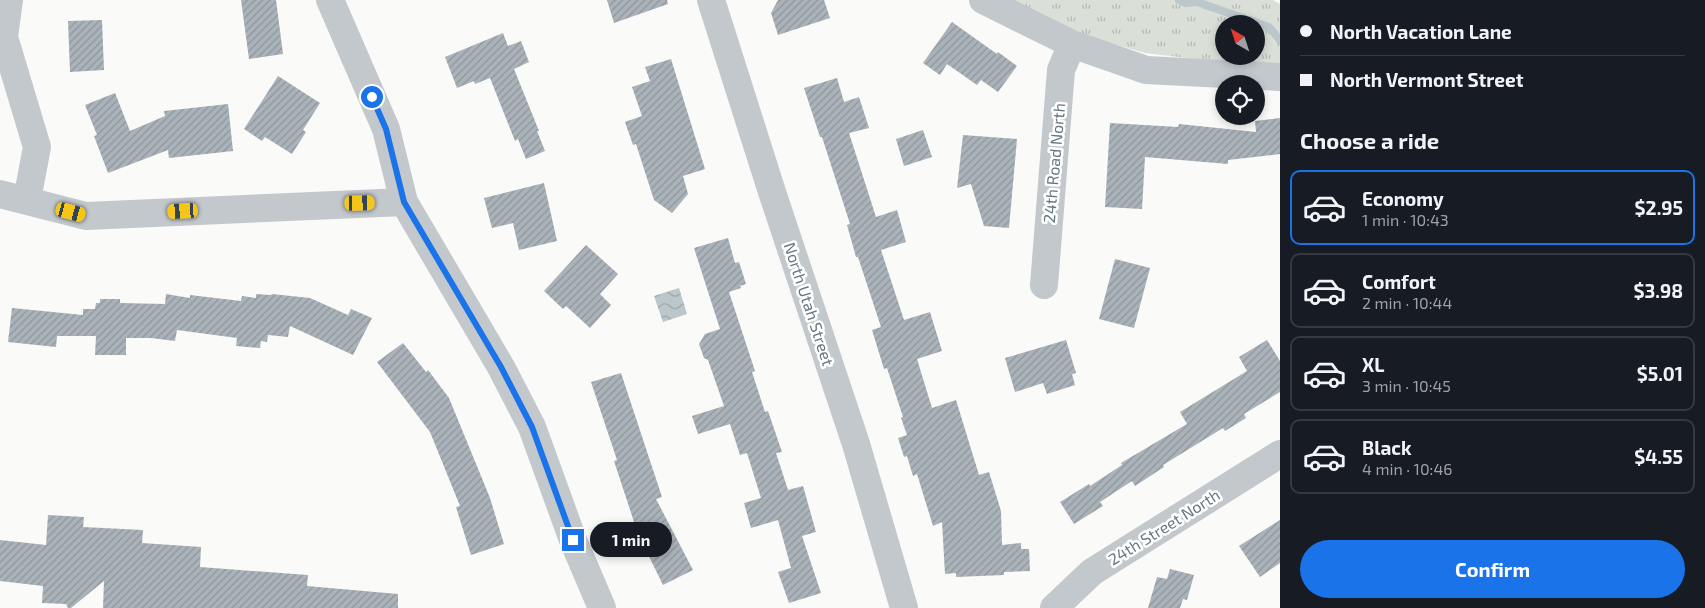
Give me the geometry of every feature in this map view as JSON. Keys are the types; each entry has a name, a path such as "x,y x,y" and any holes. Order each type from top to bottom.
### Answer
{"street":[{"path":"9,0 4,37 37,147 27,200"},
{"path":"330,0 386,129 404,202 501,367 532,427 573,540 602,608"},
{"name":"North Utah Street","path":"711,0 772,192 856,444 904,608"},
{"path":"983,0 1072,44 1146,70 1280,77"},
{"name":"24th Road North","path":"1044,285 1061,70 1072,44"},
{"path":"0,194 86,216 404,202"},
{"name":"24th Street North","path":"1054,608 1092,572 1280,454"}],"green space":[{"path":"1008,0 1273,0 1280,4 1280,63 1265,63 1265,15 1215,15 1215,61 1145,53 1068,31"}],"water":[{"path":"679,288 687,314 663,322 654,296"}],"building":[{"path":"241,0 276,0 283,54 249,59"},
{"path":"607,0 667,0 668,4 614,23"},
{"path":"778,0 824,0 830,18 778,35 771,13"},
{"path":"102,20 104,70 70,72 68,21"},
{"path":"952,22 1017,66 998,92 981,80 977,85 947,64 940,75 923,63"},
{"path":"503,33 508,46 521,41 529,62 514,69 545,151 526,159 518,139 515,141 490,78 475,84 474,81 457,88 445,57"},
{"path":"671,59 705,169 683,176 688,194 672,213 654,200 636,144 633,145 625,122 642,116 632,87 650,81 645,67"},
{"path":"278,76 320,103 303,130 306,132 292,154 265,137 262,141 244,129"},
{"path":"837,78 844,102 859,97 869,128 849,133 876,217 897,210 906,242 881,250 904,320 930,312 942,351 917,359 932,408 956,400 979,475 989,472 1001,511 1002,545 1021,543 1021,549 1029,549 1030,571 1004,572 1004,575 956,577 956,573 945,574 942,522 933,526 917,474 913,476 907,456 904,457 898,438 907,435 901,418 903,417 887,368 884,369 872,330 881,327 858,257 856,257 847,225 850,224 804,88"},
{"path":"115,93 130,131 165,116 164,111 228,104 233,151 169,158 168,150 108,173 94,136 97,135 85,105"},
{"path":"1280,118 1280,154 1228,160 1228,164 1145,157 1142,209 1105,207 1110,123 1178,127 1179,124 1256,132 1255,125 1265,125 1265,120"},
{"path":"923,130 932,157 904,166 896,139"},
{"path":"963,135 1017,139 1009,228 984,226 971,184 957,188"},
{"path":"544,183 557,241 519,250 513,223 492,228 484,198"},
{"path":"728,238 735,263 739,262 746,284 729,292 755,371 752,372 765,412 768,411 782,452 776,453 788,490 803,486 816,532 802,536 821,593 789,603 778,572 791,568 778,520 751,528 744,503 761,498 747,453 740,455 730,424 698,434 692,416 724,406 708,360 704,358 699,344 705,334 720,329 694,248"},
{"path":"586,245 618,274 600,294 611,305 590,328 566,306 563,309 544,291"},
{"path":"1115,259 1150,268 1134,328 1099,319"},
{"path":"166,294 190,298 190,295 241,301 242,296 256,298 256,294 310,298 348,315 351,309 372,318 353,355 290,326 288,337 268,335 267,342 261,341 260,348 236,346 237,338 177,330 175,341 151,338 126,338 126,355 95,355 96,336 57,336 56,347 8,342 12,308 83,315 83,309 95,309 96,303 100,303 100,299 120,299 120,303 165,304"},
{"path":"1066,340 1076,373 1072,374 1075,385 1047,394 1043,383 1015,392 1005,358"},
{"path":"1267,340 1280,361 1280,392 1244,414 1246,418 1225,431 1223,428 1163,465 1164,467 1135,486 1132,481 1100,502 1103,506 1074,524 1060,502 1089,484 1090,486 1122,465 1121,463 1187,424 1180,412 1247,371 1239,357"},
{"path":"403,343 426,372 428,370 449,398 490,498 504,544 471,555 456,507 460,506 430,432 377,362"},
{"path":"621,373 662,497 656,499 693,570 663,585 638,534 614,461 617,460 591,382"},
{"path":"48,515 84,517 83,527 143,530 142,543 201,547 200,567 308,575 307,586 398,594 398,608 103,608 104,581 71,608 68,608 66,604 42,603 43,586 0,581 0,540 46,545"},
{"path":"1280,520 1280,563 1260,577 1239,546"},
{"path":"1170,569 1194,575 1187,600 1183,599 1180,608 1148,608 1157,577 1167,579"}],"waterway":[{"path":"1179,0 1185,3 1197,2 1269,27 1280,40"}],"route":[{"path":"372,97 386,129 404,202 501,367 532,427 573,540"}]}
